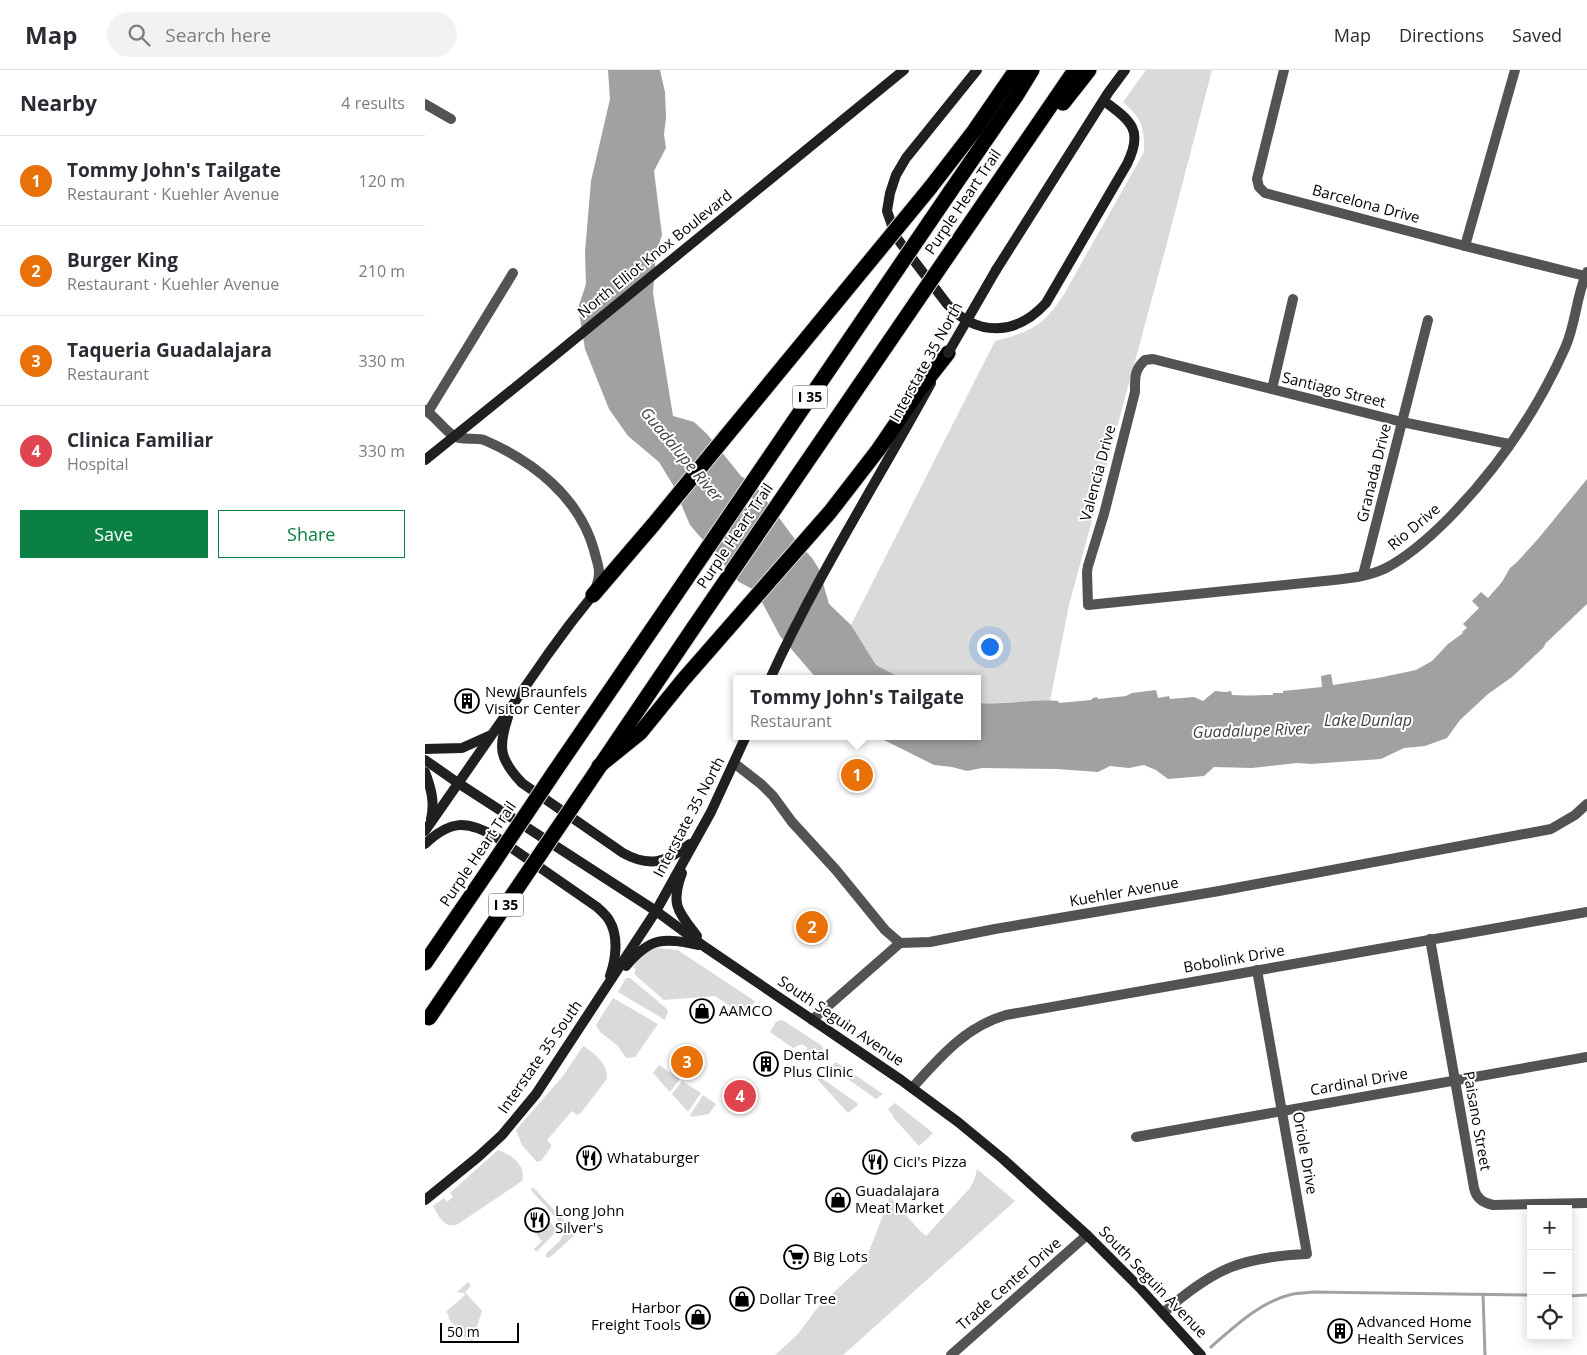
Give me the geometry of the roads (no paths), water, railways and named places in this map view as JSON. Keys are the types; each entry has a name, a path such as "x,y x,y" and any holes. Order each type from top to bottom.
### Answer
{"highway":[{"path":"593,595 653,525 930,188 974,131 1016,70"},
{"name":"Purple Heart Trail","path":"425,962 1017,96 1032,70"},
{"name":"Purple Heart Trail","path":"427,1021 1075,70"},
{"path":"1010,164 1089,70"},
{"path":"599,766 640,733 711,648 830,512 878,450 919,390 948,353"}],"main road":[{"name":"North Elliot Knox Boulevard","path":"425,460 903,70"},
{"path":"977,70 906,158 896,175 889,193 887,211 896,237 947,304 955,313 984,328 1012,327 1036,314 1046,303 1127,164 1133,152 1134,131 1129,122 1104,101"},
{"name":"Interstate 35 North","path":"773,675 793,629 832,557 996,270 1125,70"},
{"path":"428,827 511,706 593,595"},
{"path":"511,706 502,738 501,749 512,773 522,783 635,860 665,860 675,856 693,842"},
{"path":"425,749 462,748 492,734"},
{"name":"Interstate 35 North","path":"656,911 711,812 744,740"},
{"name":"South Seguin Avenue","path":"425,760 458,784 656,911 705,947 912,1088 1003,1159 1087,1235 1201,1355"},
{"path":"425,772 433,798 433,808 428,827"},
{"path":"425,844 444,829 453,826 463,825 483,829 597,907 608,919 615,936 613,966 605,988"},
{"path":"693,842 675,896 683,919 705,947"},
{"name":"Interstate 35 South","path":"425,1200 479,1157 535,1094 656,911"},
{"path":"605,988 639,951 653,943 671,940 705,947"}],"street":[{"name":"Barcelona Drive","path":"1284,70 1257,179 1257,183 1265,193 1465,246 1586,274"},
{"path":"1465,246 1515,70"},
{"path":"425,104 451,119"},
{"path":"513,273 427,411 455,437 481,439 515,455 556,486 575,510 591,540 599,564 599,577 593,595"},
{"name":"Rio Drive","path":"1088,605 1335,580 1363,575 1386,568 1397,562 1435,532 1482,482 1509,444 1548,383 1566,345 1586,274"},
{"path":"1272,389 1293,299"},
{"name":"Granada Drive","path":"1363,575 1428,320"},
{"name":"Santiago Street","path":"1153,359 1402,422 1509,444"},
{"name":"Valencia Drive","path":"1088,605 1088,566 1104,514 1135,392 1137,367 1145,360 1153,359"},
{"path":"734,764 761,784 773,796 792,822 836,870 885,930 900,943 812,1020"},
{"name":"Kuehler Avenue","path":"900,943 930,942 995,928 1219,891 1551,830 1575,815 1587,804"},
{"name":"Bobolink Drive","path":"912,1088 954,1043 978,1026 1016,1012 1587,912"},
{"name":"Paisano Street","path":"1430,939 1474,1188 1477,1195 1482,1201 1493,1205 1587,1203"},
{"name":"Oriole Drive","path":"1163,1314 1198,1284 1227,1268 1258,1258 1307,1254 1257,970"},
{"name":"Cardinal Drive","path":"1136,1137 1587,1057"},
{"name":"Trade Center Drive","path":"951,1355 1087,1235"}],"water":[{"name":"Guadalupe River","path":"608,70 660,70 665,92 666,118 664,134 666,148 654,171 662,235 656,253 653,293 673,416 694,422 707,434 741,476 754,484 819,569 829,604 851,625 876,665 895,675 814,675 780,636 756,591 739,582 690,525 673,485 659,462 628,436 609,409 585,349 579,305 586,284 585,252 591,181 610,99"},
{"name":"Lake Dunlap","path":"1587,479 1587,604 1512,677 1488,694 1460,720 1447,738 1425,746 1404,748 1381,759 1311,764 1297,763 1252,768 1214,767 1204,776 1168,779 1156,770 1144,765 1129,768 1110,766 1098,772 1057,769 982,768 967,771 934,765 884,740 981,740 981,703 1058,701 1059,703 1091,700 1097,697 1098,699 1126,696 1132,693 1156,690 1158,698 1169,696 1170,699 1194,697 1203,701 1215,691 1231,691 1232,695 1273,695 1273,693 1283,693 1283,691 1322,687 1321,676 1331,674 1333,685 1416,670 1432,661 1448,644 1463,633 1467,628 1463,624 1479,608 1472,601 1481,592 1488,598 1502,582 1510,568 1538,539"}],"waterway":[{"path":"1211,1347 1259,1308 1281,1297 1293,1294 1313,1292 1527,1295"},
{"path":"1483,1294 1485,1355"},
{"path":"1572,1296 1587,1295"}],"place":[{"name":"New Braunfels Visitor Center","path":"467,701"},
{"name":"Tommy John's Tailgate","path":"857,775"},
{"name":"Burger King","path":"812,927"},
{"name":"AAMCO","path":"702,1011"},
{"name":"Taqueria Guadalajara","path":"687,1062"},
{"name":"Dental Plus Clinic","path":"766,1064"},
{"name":"Clinica Familiar","path":"740,1096"},
{"name":"Whataburger","path":"589,1158"},
{"name":"Cici's Pizza","path":"875,1162"},
{"name":"Guadalajara Meat Market","path":"838,1200"},
{"name":"Long John Silver's","path":"537,1220"},
{"name":"Big Lots","path":"796,1257"},
{"name":"Dollar Tree","path":"742,1299"},
{"name":"Harbor Freight Tools","path":"698,1317"},
{"name":"Advanced Home Health Services","path":"1340,1331"}]}
